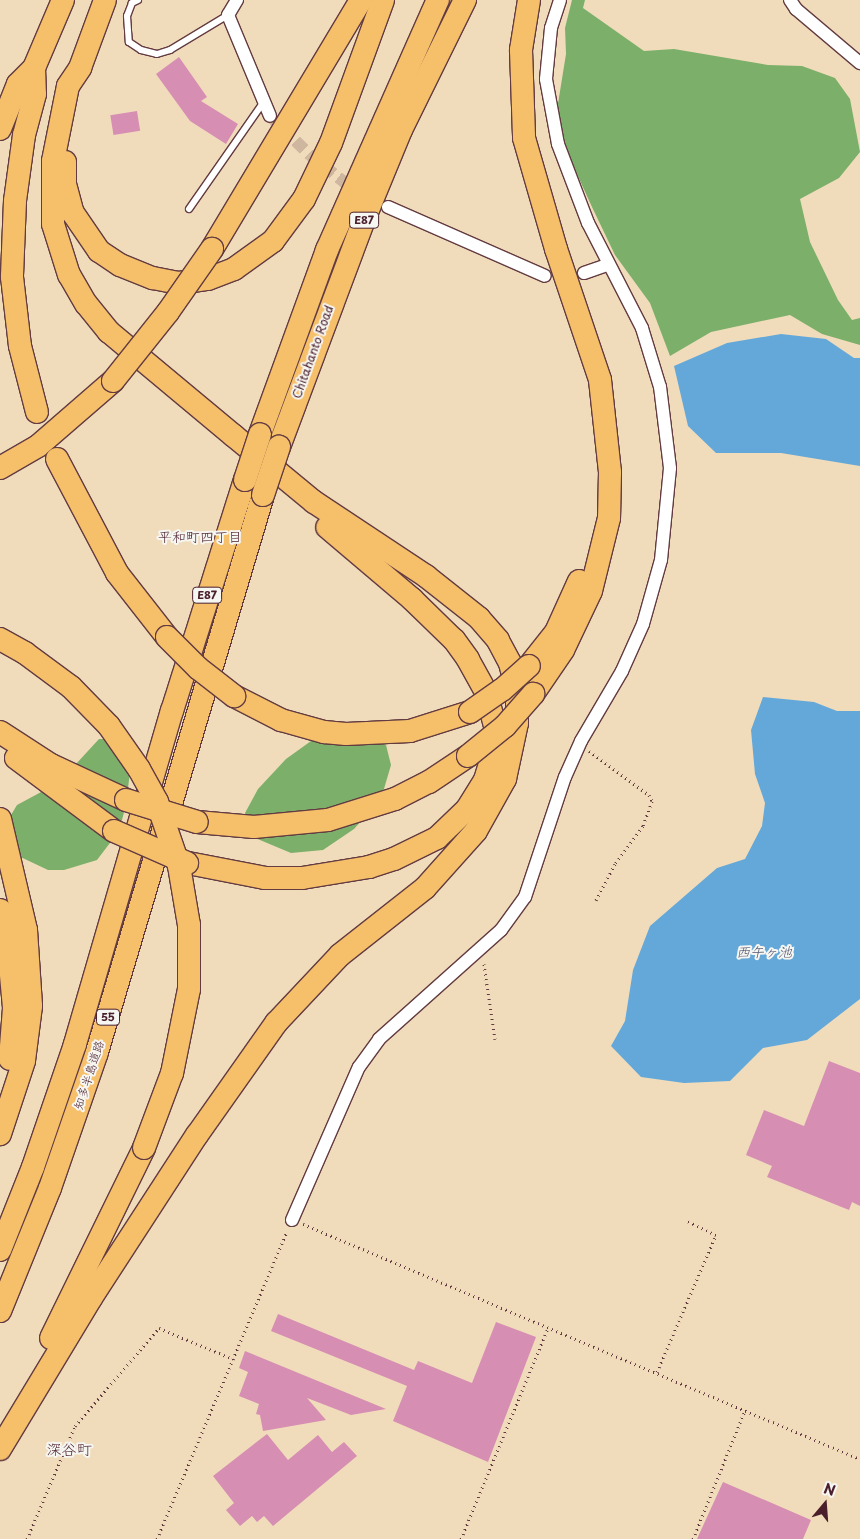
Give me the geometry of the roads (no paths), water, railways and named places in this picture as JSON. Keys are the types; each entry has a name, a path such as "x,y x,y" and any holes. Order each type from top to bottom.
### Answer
{"highway":[{"path":"0,129 18,84 34,68 63,0"},
{"path":"105,0 80,68 65,157 65,184 72,213 85,234 99,251 120,265 153,278 178,283 208,279 234,269 255,257 279,235 304,199 332,143 383,0"},
{"path":"0,468 38,446 113,381 168,312 212,248 361,0"},
{"name":"Chitahanto Road","path":"172,711 260,434 327,250 438,0"},
{"name":"Chitahanto Road","path":"194,717 279,447 363,222 402,130 465,0"},
{"path":"0,732 52,765 126,800 197,822 254,827 328,820 395,798 429,782 468,756 505,726 534,694 564,650 591,591 609,518 610,472 600,380 556,249 524,138 521,50 529,0"},
{"path":"34,68 35,94 24,135 15,201 12,277 20,346 37,412"},
{"path":"0,1448 91,1298 245,1065 305,989 340,955 426,888 454,857 491,808 505,779 513,752 517,691 510,663 498,640 479,618 426,576 314,502 109,332 86,304 59,253 53,224 54,161 68,86 80,68"},
{"path":"0,746 114,831 188,863 265,878 302,878 337,874 394,859 437,838 467,810 485,780 495,747 495,726 486,692 454,640 412,598 241,452 234,436"},
{"path":"57,459 117,573 167,637 198,668 234,696 281,720 324,732 346,734 410,731 470,712 502,690 529,666 556,632 571,602 585,567 610,472"},
{"path":"0,639 25,653 71,687 108,726 139,769 157,802 179,866 189,925 188,989 172,1073 144,1148 89,1266 0,1429"},
{"name":"知多半島道路","path":"0,1250 42,1142 75,1044 172,711"},
{"name":"知多半島道路","path":"0,1310 50,1188 97,1052 194,717"},
{"path":"0,820 27,938 31,1006 24,1061 0,1134"},
{"path":"0,910 8,943 14,1008 7,1087 0,1114"}],"street":[{"path":"237,0 228,15 270,116"},
{"path":"292,1220 359,1067 379,1039 501,930 525,897 551,816 579,745 622,670 643,624 661,560 670,468 660,387 642,328 607,265 558,144 546,79 551,28 560,0"},
{"path":"790,0 796,9 860,63"},
{"path":"388,207 545,276"},
{"path":"584,273 607,265"}],"lane":[{"path":"138,0 132,3 127,16 129,42 141,50 157,54 170,50 228,15"},
{"path":"189,209 264,102"}],"water":[{"path":"781,334 826,339 854,358 860,358 860,466 781,453 716,453 688,426 674,366 727,343"},
{"name":"西午ヶ池","path":"763,697 814,702 837,711 860,711 860,999 807,1040 763,1048 730,1081 684,1083 641,1077 611,1046 625,1021 633,970 650,926 717,868 745,859 762,826 765,803 755,774 751,730"}],"tunnel":[{"path":"270,116 310,155 358,193"}],"district":[{"name":"平和町四丁目","path":"200,537"},
{"name":"深谷町","path":"69,1449"}]}
